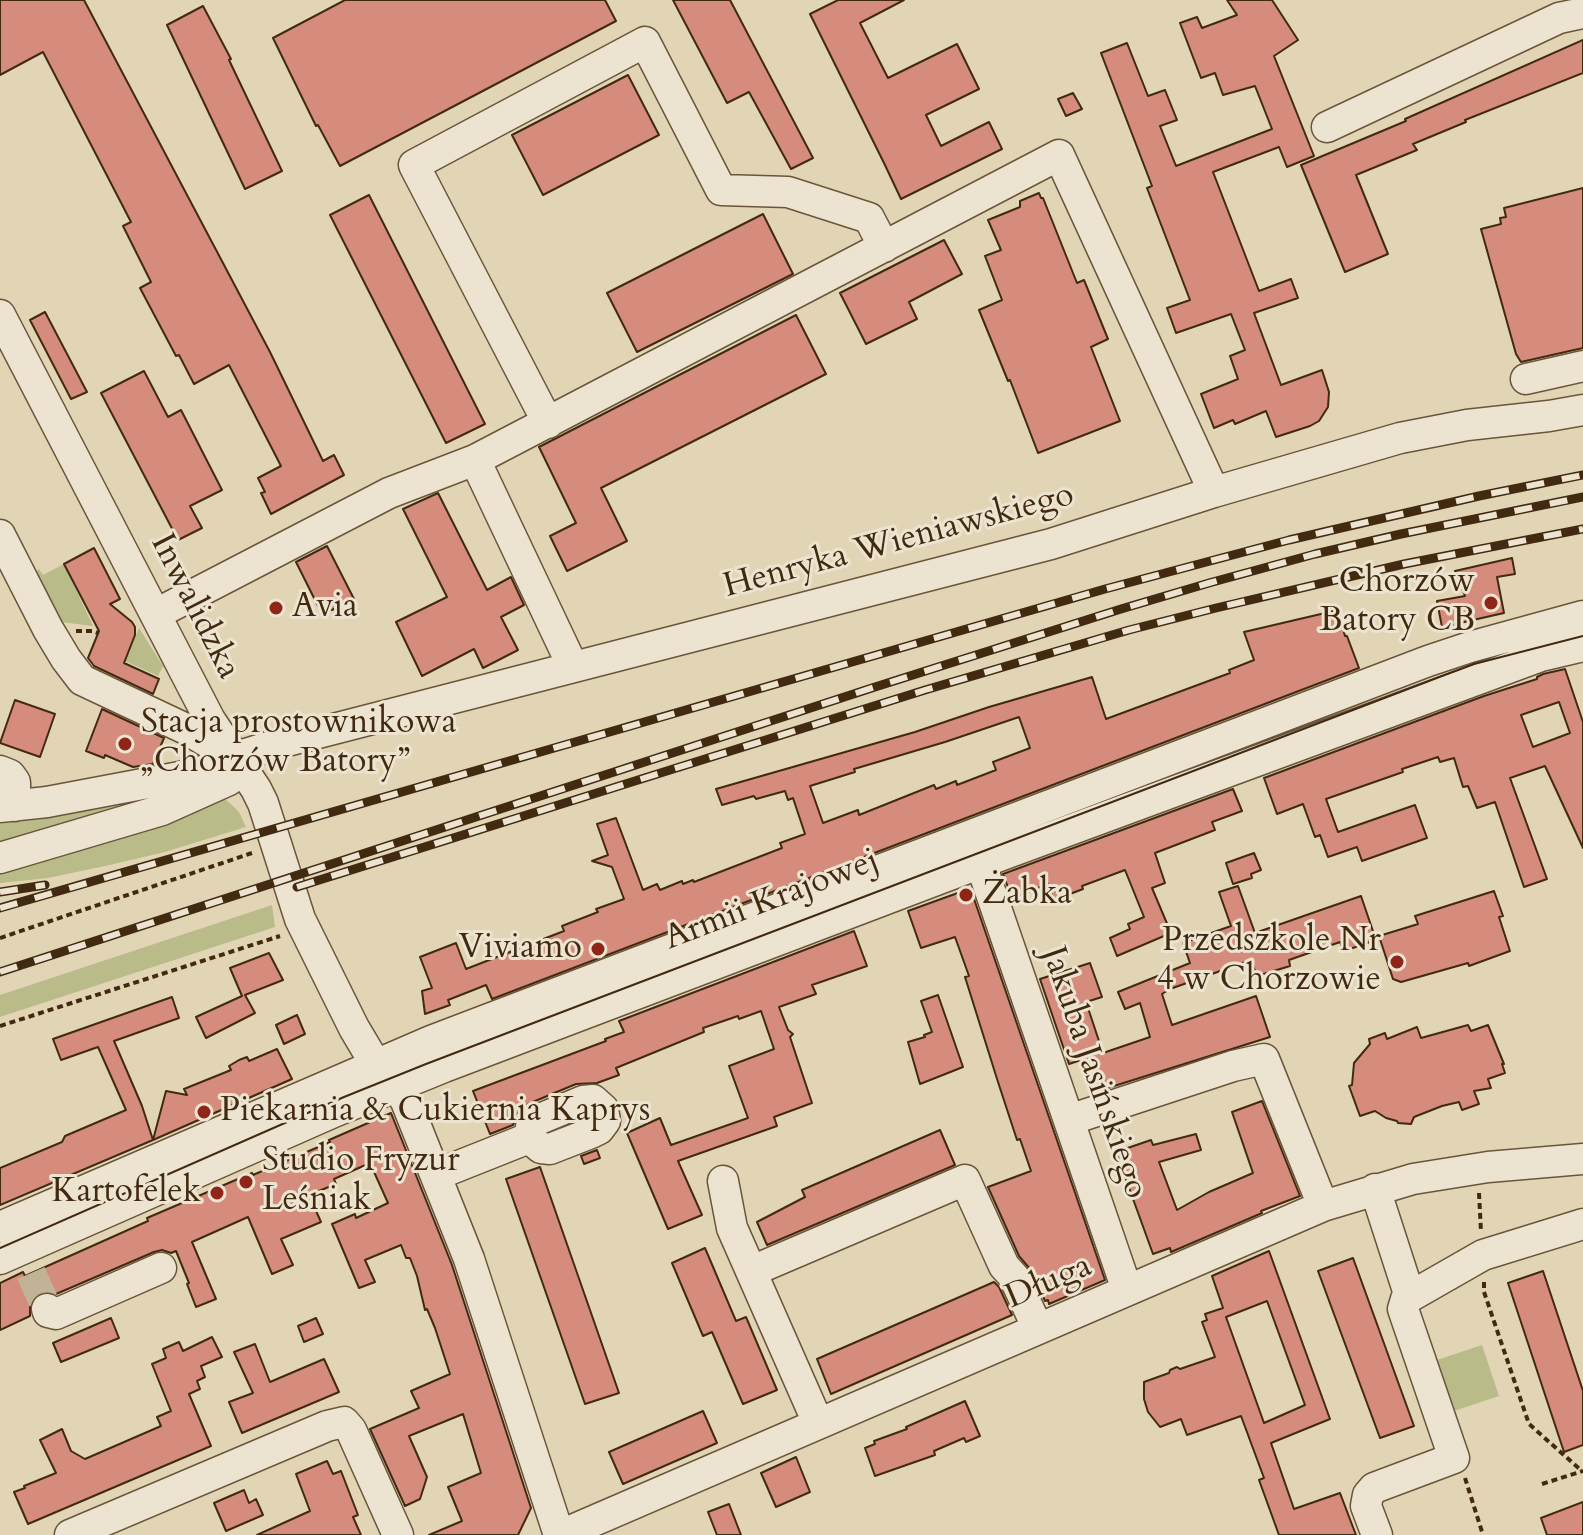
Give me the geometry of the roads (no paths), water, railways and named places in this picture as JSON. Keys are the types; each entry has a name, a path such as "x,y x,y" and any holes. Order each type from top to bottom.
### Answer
{"street":[{"path":"1327,127 1559,18 1583,13"},
{"path":"548,423 414,165 645,42 721,190 788,192 869,218 884,247"},
{"path":"156,614 389,493 475,460 548,423 1059,155 1214,492"},
{"name":"Inwalidzka","path":"0,315 210,720 263,803 300,919 359,1037 376,1065 405,1099 469,1259 568,1533"},
{"path":"1526,379 1583,366"},
{"name":"Henryka Wieniawskiego","path":"7,807 185,776 287,741 1051,544 1400,438 1467,425 1583,410"},
{"path":"475,460 573,667"},
{"path":"0,535 48,629 82,680 186,729 237,759 229,780 162,810 0,858"},
{"name":"Armii Krajowej","path":"12,1247 376,1065 431,1041 977,848 1541,656 1579,640"},
{"path":"0,771 10,775 15,782 7,807"},
{"name":"Armii Krajowej","path":"12,1247 977,848"},
{"name":"Jakuba Jasińskiego","path":"977,848 1127,1290"},
{"path":"1069,1120 1264,1059 1323,1206"},
{"path":"436,1175 529,1138"},
{"name":"Długa","path":"568,1533 1323,1206 1413,1179 1488,1167 1583,1159"},
{"path":"752,1271 965,1180 1004,1266 1014,1277 1038,1329"},
{"path":"723,1181 732,1228 818,1423"},
{"path":"1375,1189 1410,1297"},
{"path":"1377,1535 1366,1506 1368,1495 1374,1488 1454,1458 1403,1309 1406,1299 1483,1255 1583,1224"},
{"path":"47,1309 56,1314 161,1268"},
{"path":"70,1535 327,1426 344,1422 351,1430 398,1535"}],"tunnel":[{"path":"31,1273 47,1309"}],"tram line":[{"path":"0,1248 426,1064 1474,664 1583,636"}],"railway":[{"path":"0,908 1105,589 1289,540 1583,475"},
{"path":"0,972 1121,609 1315,554 1583,497"},
{"path":"297,887 925,690 1129,630 1404,564 1583,529"},
{"path":"0,892 45,885"}],"place":[{"name":"Chorzów Batory CB","path":"1491,603"},
{"name":"Avia","path":"276,608"},
{"name":"Stacja prostownikowa „Chorzów Batory”","path":"125,744"},
{"name":"Żabka","path":"966,895"},
{"name":"Viviamo","path":"598,949"},
{"name":"Przedszkole Nr 4 w Chorzowie","path":"1397,962"},
{"name":"Piekarnia & Cukiernia Kaprys","path":"204,1112"},
{"name":"Studio Fryzur Leśniak","path":"246,1182"},
{"name":"Kartofelek","path":"217,1193"}]}
